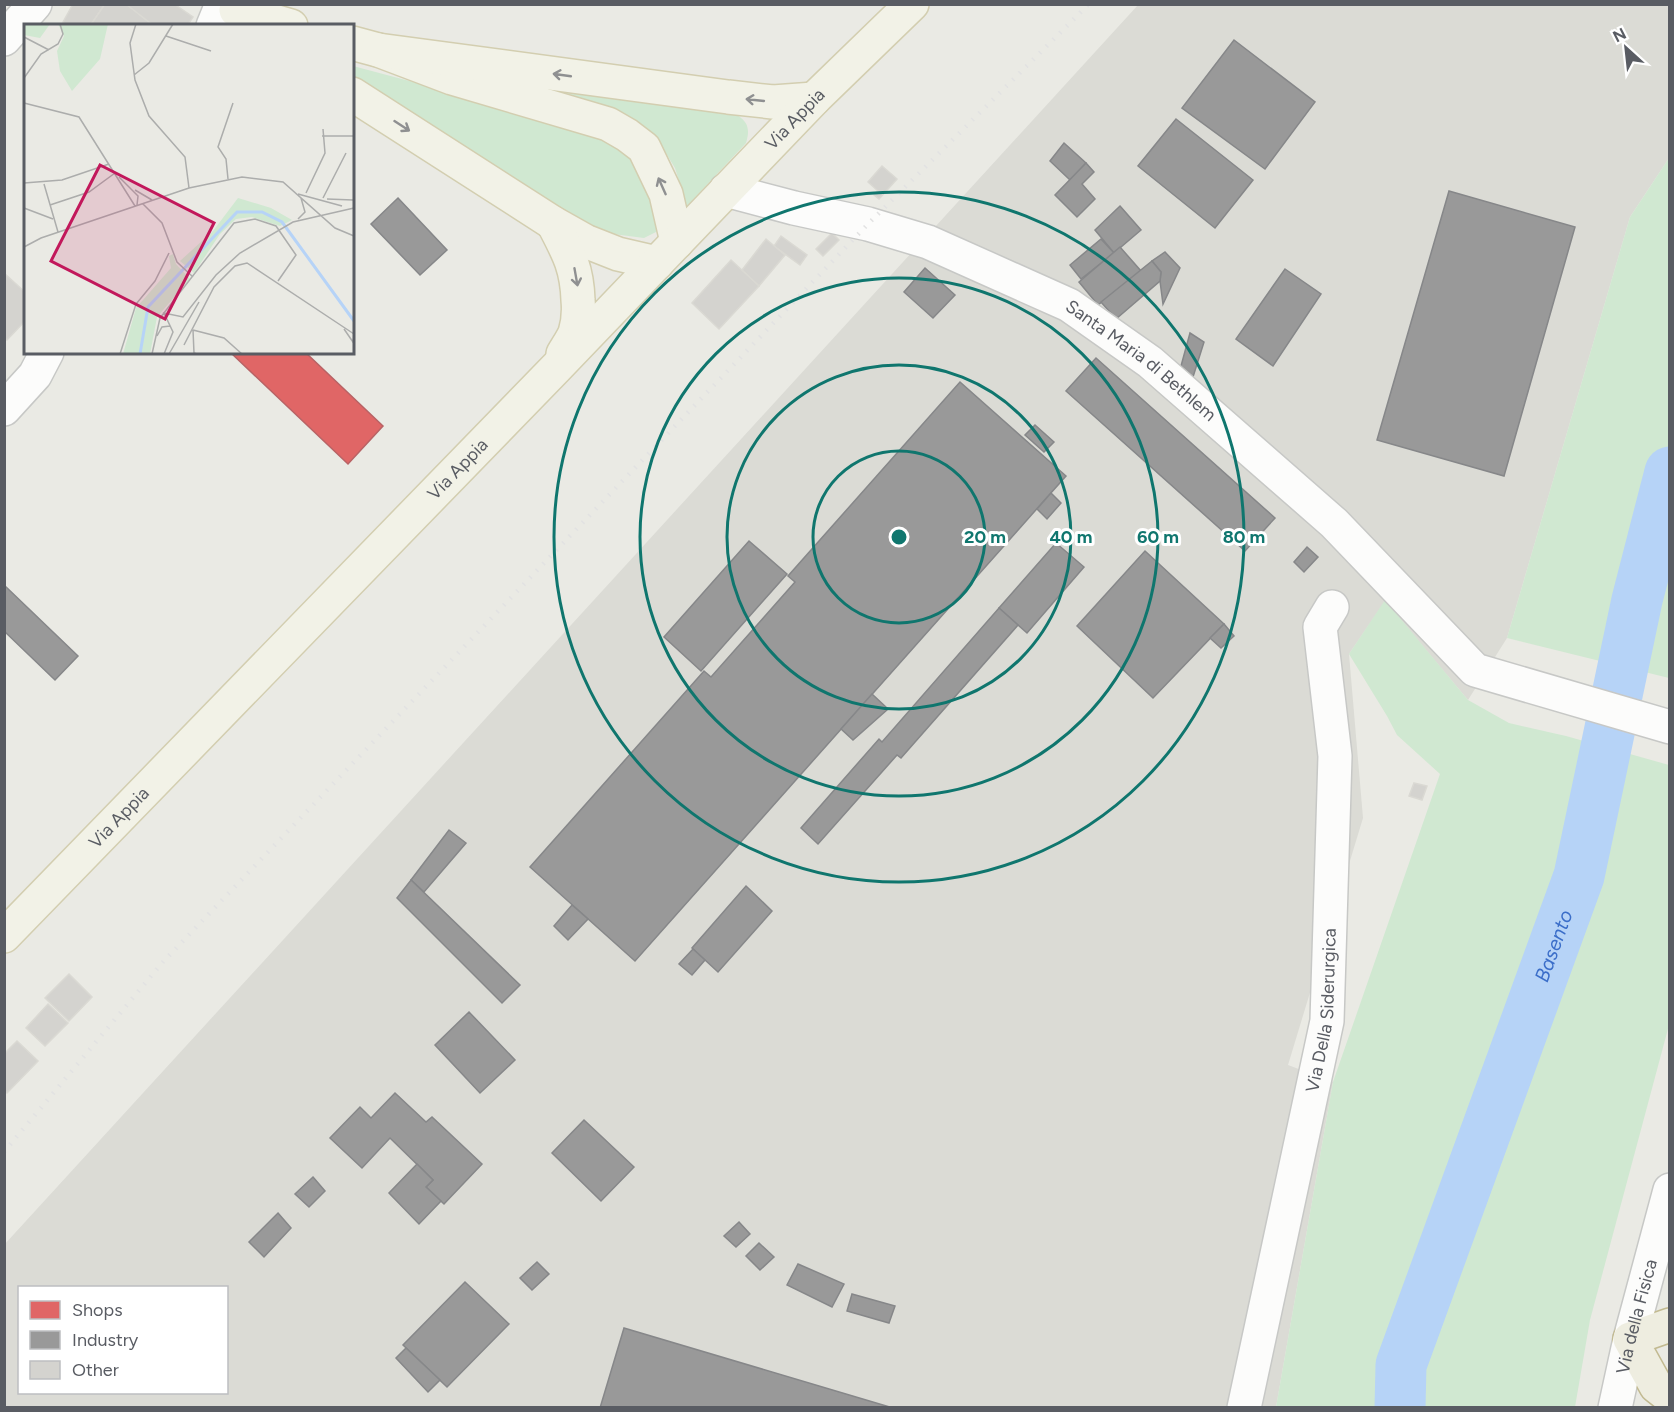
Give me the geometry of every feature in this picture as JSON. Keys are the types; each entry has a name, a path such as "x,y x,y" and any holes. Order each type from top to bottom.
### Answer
{"highway":[{"path":"1670,1324 1630,1339 1656,1386 1670,1397"}],"main road":[{"name":"Via Appia","path":"4,936 814,99 912,4"},
{"path":"231,14 281,24"},
{"path":"365,47 728,97 773,102 814,99"},
{"path":"354,95 553,224 585,241 610,251 667,252 666,194 644,148 627,135 608,124 452,78 365,47"},
{"path":"553,224 574,267 579,310 575,333 556,368"}],"street":[{"path":"4,39 35,4"},
{"name":"Santa Maria di Bethlem","path":"726,190 868,224 928,242 1069,305 1150,362 1334,523 1475,670 1670,727"},
{"path":"4,409 35,375 46,354"},
{"name":"Via Della Siderurgica","path":"1244,1407 1327,1021 1335,756 1320,627 1332,607"},
{"name":"Via della Fisica","path":"1615,1407 1630,1339 1670,1190"}],"shaded area":[{"path":"1138,5 1669,5 1669,158 1630,217 1507,638 1468,700 1385,601 1349,654 1363,818 1288,1065 1333,1082 1276,1407 5,1407 4,1245"}],"green space":[{"path":"354,66 571,124 634,155 660,219 656,232 644,238 613,234 586,224 354,76"},
{"path":"491,74 724,108 744,121 747,125 748,136 746,143 687,206 675,168 658,140 623,114"},
{"path":"1669,158 1669,678 1507,638 1630,217"},
{"path":"1385,600 1468,700 1509,723 1566,736 1669,765 1669,1025 1590,1320 1575,1407 1276,1407 1333,1082 1440,774 1397,735 1349,654"}],"building: Shops":[{"path":"232,354 307,354 383,426 348,464"}],"building: Industry":[{"path":"1234,40 1315,102 1265,169 1182,108"},
{"path":"1176,119 1253,180 1215,228 1138,166"},
{"path":"1064,143 1086,163 1070,180 1050,161"},
{"path":"1086,163 1094,172 1082,184 1095,199 1077,217 1055,195"},
{"path":"1449,191 1575,227 1504,476 1377,440"},
{"path":"398,198 447,250 420,275 371,224"},
{"path":"1120,206 1141,230 1114,253 1095,230"},
{"path":"1101,239 1114,253 1081,279 1070,265"},
{"path":"1120,247 1141,271 1098,305 1079,282"},
{"path":"1165,252 1180,268 1163,304 1161,272 1152,261"},
{"path":"1152,261 1161,272 1160,281 1116,319 1101,302"},
{"path":"925,268 955,295 933,318 904,292"},
{"path":"1285,269 1321,294 1273,366 1236,339"},
{"path":"1190,333 1204,342 1193,377 1181,366"},
{"path":"1096,358 1275,518 1245,551 1066,391"},
{"path":"960,382 1066,476 635,961 530,867 704,671 711,677 795,582 788,576"},
{"path":"1035,425 1054,442 1044,452 1025,435"},
{"path":"1051,493 1061,503 1047,519 1037,509"},
{"path":"749,541 787,574 701,671 664,637"},
{"path":"1056,543 1084,567 1027,633 999,608"},
{"path":"1307,547 1318,557 1304,572 1294,562"},
{"path":"1145,551 1224,624 1153,698 1077,626"},
{"path":"4,585 78,656 55,680 4,631"},
{"path":"999,608 1018,625 901,758 897,755 818,844 801,828 879,739 882,742"},
{"path":"1224,624 1234,636 1221,648 1210,638"},
{"path":"872,694 888,709 853,740 841,729"},
{"path":"449,830 466,843 424,892 411,880"},
{"path":"411,880 520,985 502,1003 397,898"},
{"path":"746,886 772,911 718,972 692,948"},
{"path":"572,905 588,919 568,940 554,926"},
{"path":"693,949 705,960 692,975 679,964"},
{"path":"469,1012 515,1060 480,1093 435,1045"},
{"path":"395,1093 426,1122 432,1117 482,1164 444,1204 426,1187 433,1180 390,1138 362,1168 330,1138 360,1107 371,1118"},
{"path":"584,1120 634,1167 601,1201 552,1153"},
{"path":"417,1164 433,1180 426,1187 441,1201 419,1224 389,1193"},
{"path":"313,1177 325,1191 309,1207 295,1194"},
{"path":"278,1213 291,1228 264,1257 249,1242"},
{"path":"739,1222 750,1234 736,1247 724,1236"},
{"path":"759,1243 774,1257 760,1270 746,1256"},
{"path":"537,1262 549,1274 532,1290 520,1278"},
{"path":"798,1264 844,1284 832,1307 787,1285"},
{"path":"465,1282 509,1324 447,1387 403,1345"},
{"path":"852,1294 895,1306 889,1323 847,1311"},
{"path":"624,1328 893,1408 600,1408"},
{"path":"406,1348 440,1380 428,1392 396,1358"}],"building: Other":[{"path":"73,4 105,4 91,24 65,24 63,22"},
{"path":"105,4 126,4 151,24 91,24"},
{"path":"126,4 174,4 193,17 188,24 151,24"},
{"path":"882,166 897,179 879,199 874,195 878,191 868,182"},
{"path":"832,233 839,240 823,256 816,249"},
{"path":"781,236 807,255 800,265 774,246"},
{"path":"766,239 785,255 759,286 742,270"},
{"path":"731,260 759,286 719,329 692,303"},
{"path":"4,273 24,291 24,322 7,340 4,337"},
{"path":"1414,783 1427,786 1422,800 1409,796"},
{"path":"69,974 92,997 69,1021 45,998"},
{"path":"48,1004 68,1023 45,1046 26,1028"},
{"path":"17,1041 38,1061 7,1093 4,1090 4,1054"}],"waterway":[{"name":"Basento","path":"1400,1408 1401,1365 1579,876 1637,600 1670,472"}],"railway":[{"path":"4,1152 162,963 868,224 1089,4"}]}
